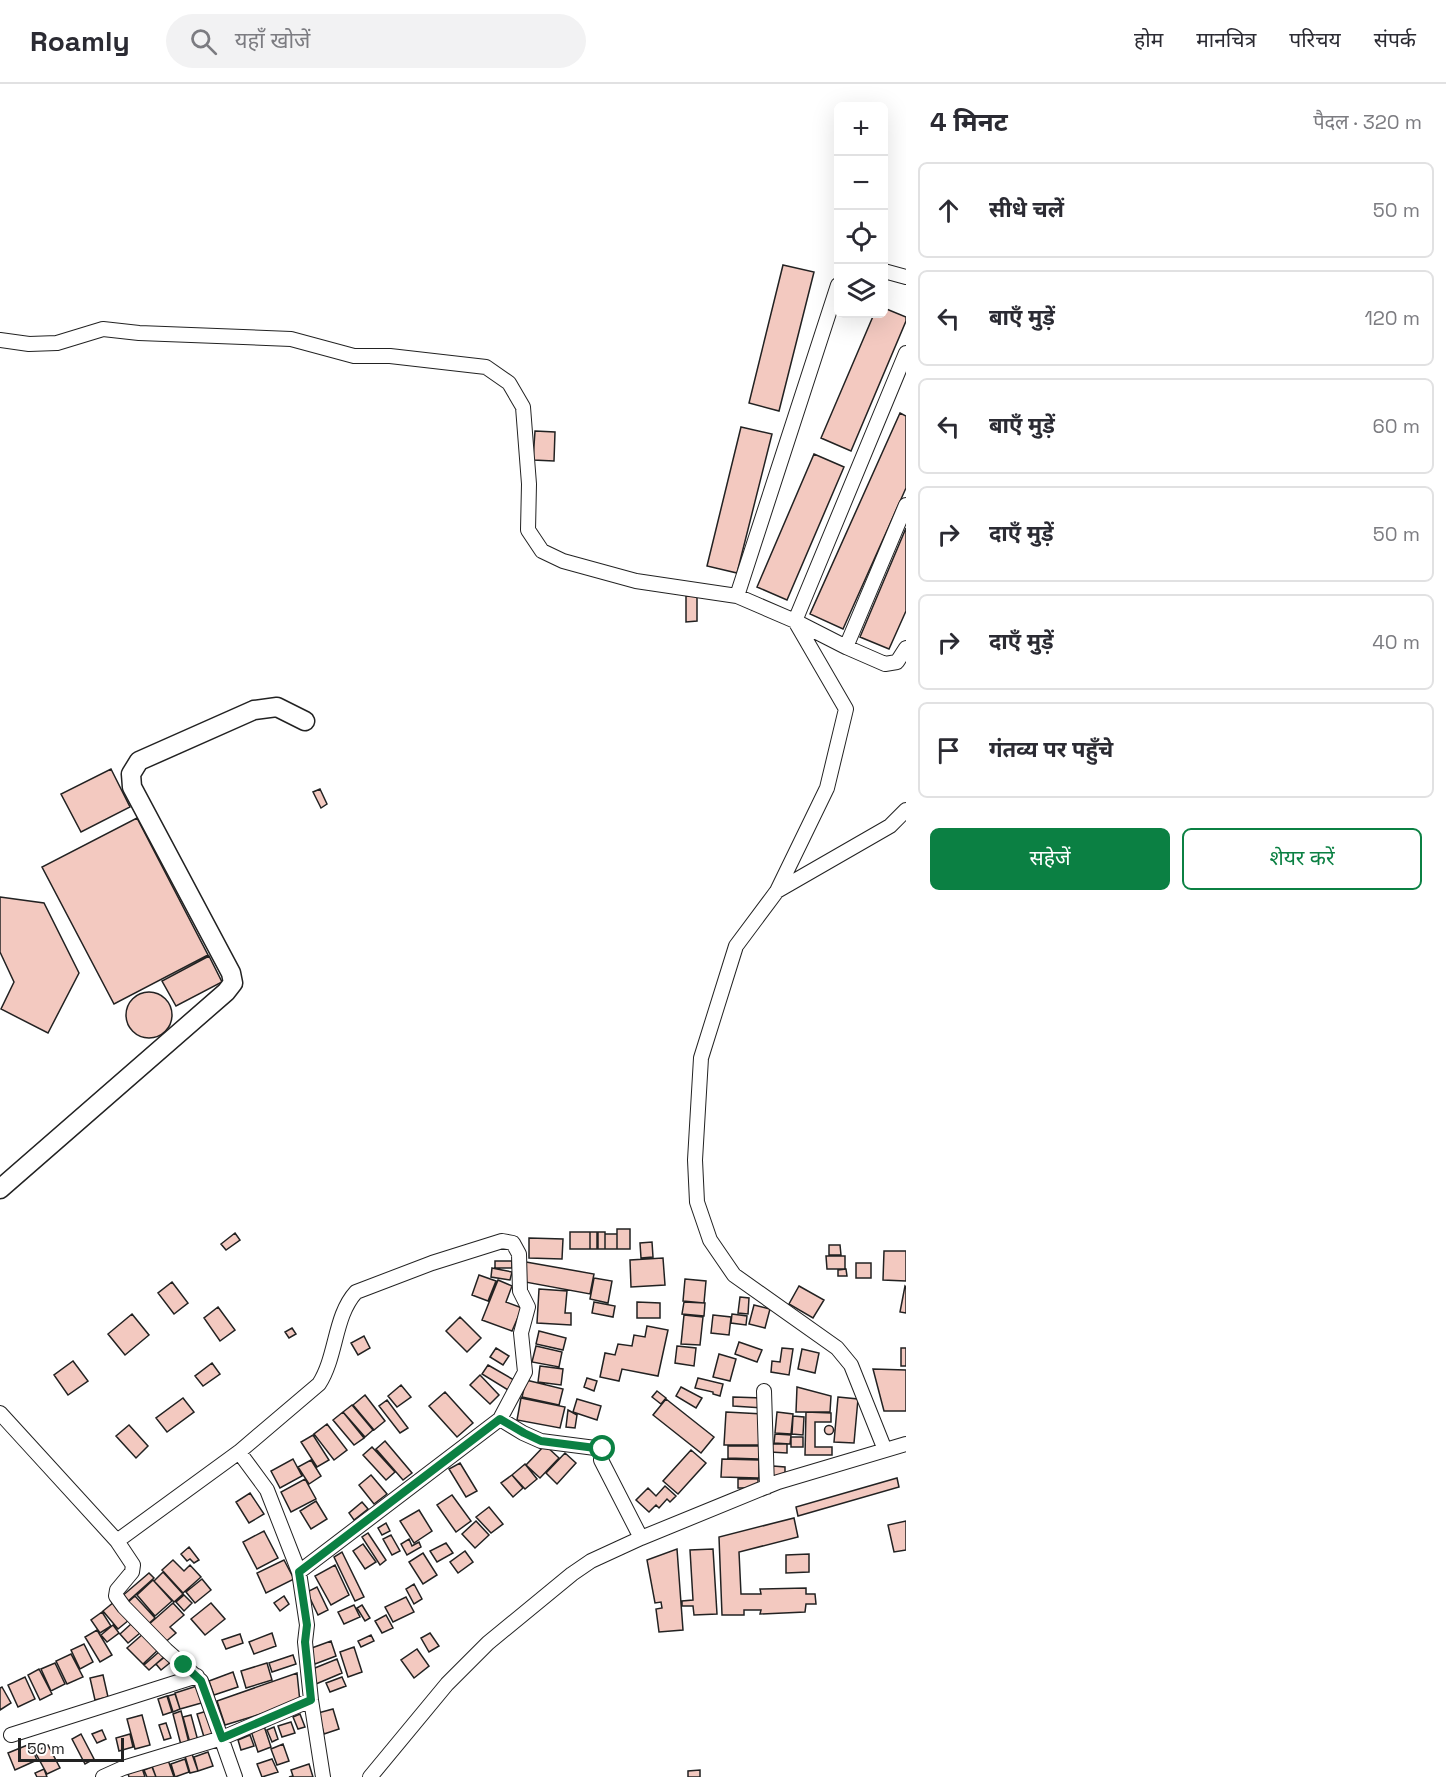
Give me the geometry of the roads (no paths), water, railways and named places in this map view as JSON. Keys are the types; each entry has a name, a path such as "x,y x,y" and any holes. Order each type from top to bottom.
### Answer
{"street":[{"path":"888,272 906,277"},
{"path":"737,596 834,297"},
{"path":"0,340 29,344 57,343 103,329 139,333 291,339 354,356 390,356 486,367 509,383 523,407 529,484 528,530 542,551 563,561 636,581 737,596 885,664 897,662 906,648"},
{"path":"795,621 900,383 906,353"},
{"path":"846,647 906,505"},
{"path":"795,621 846,709 828,788 777,891 736,946 701,1058 695,1160 697,1202 710,1240 734,1275 837,1348 851,1365 885,1450"},
{"path":"0,1189 226,992 233,983 231,973 132,787 131,774 139,760 254,710 277,707 306,721"},
{"path":"777,891 890,826 906,810"},
{"path":"117,1541 239,1452 319,1384 328,1370 344,1310 356,1292 432,1263 502,1241 513,1243 519,1254 520,1291 528,1307 521,1333 525,1372 500,1419 299,1572"},
{"path":"764,1391 767,1487"},
{"path":"0,1413 117,1541 133,1565 132,1572 117,1590 116,1596 166,1650 197,1676 204,1687 235,1777"},
{"path":"500,1419 541,1441 603,1449 601,1460 640,1538"},
{"path":"370,1777 447,1684 488,1643 591,1561 640,1538 767,1487 906,1444"},
{"path":"239,1452 267,1490 299,1572 307,1625 305,1642 311,1700 323,1777"},
{"path":"11,1735 197,1676"},
{"path":"103,1777 125,1772 222,1738 311,1700"}]}
